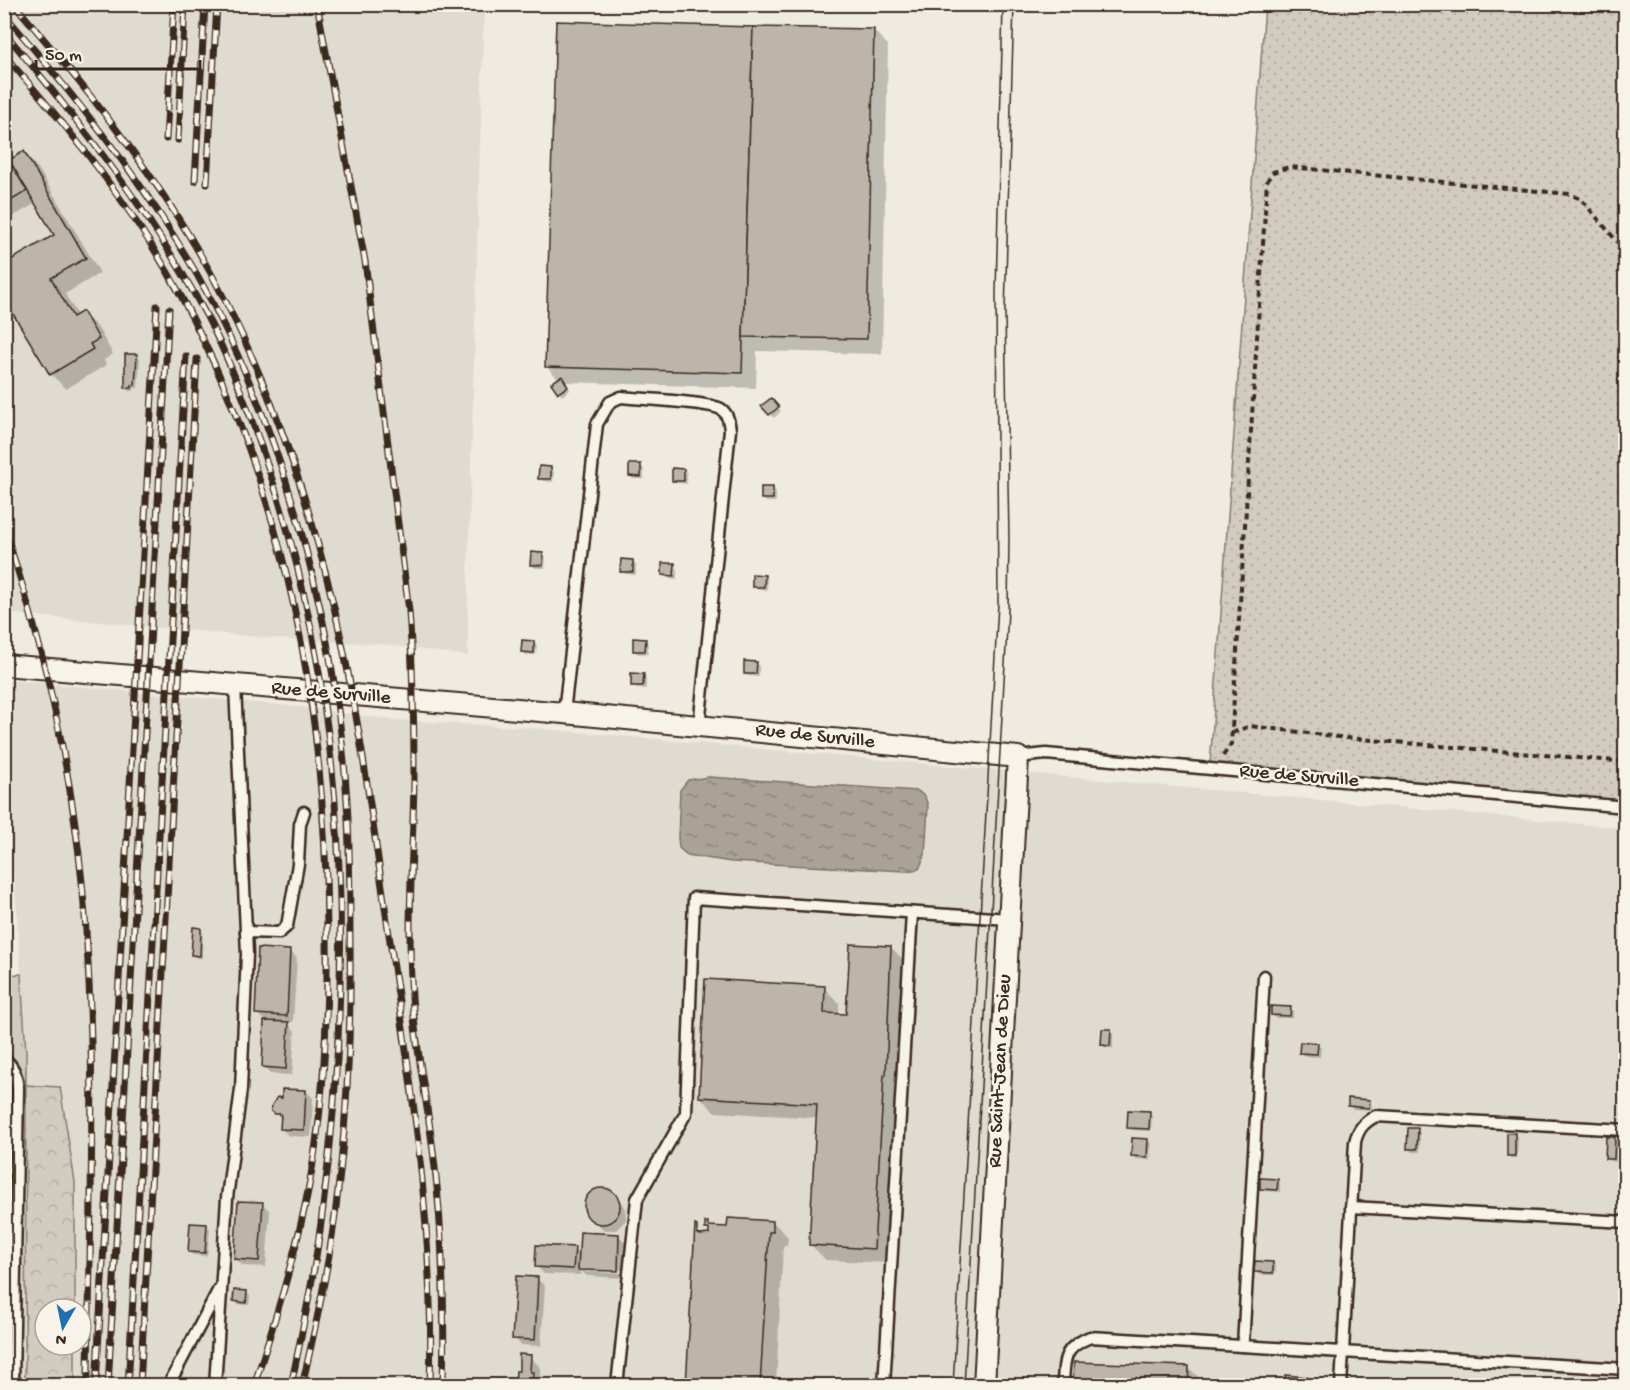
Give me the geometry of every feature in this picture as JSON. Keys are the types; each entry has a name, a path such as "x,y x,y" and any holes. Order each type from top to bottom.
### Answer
{"street":[{"name":"Rue de Surville","path":"4,665 699,726 1018,757"},
{"name":"Rue Saint-Jean de Dieu","path":"984,1386 1018,757"}],"lane":[{"path":"564,714 597,424 610,402 621,397 706,405 720,409 729,419 730,430 699,726"},
{"path":"215,1386 227,1198 241,1089 247,965 235,685"},
{"name":"Rue de Surville","path":"1018,757 1046,754 1626,807"},
{"path":"246,932 279,933 287,926 298,864 301,819 304,812"},
{"path":"616,1386 637,1198 686,1113 694,898 1009,919"},
{"path":"884,1386 912,914"},
{"path":"1243,1346 1264,976"},
{"path":"4,1059 16,1074 18,1088 13,1386"},
{"path":"1341,1386 1355,1142 1358,1131 1367,1120 1376,1116 1626,1130"},
{"path":"1351,1207 1626,1222"},
{"path":"168,1386 220,1286"},
{"path":"1063,1386 1064,1366 1068,1353 1076,1343 1090,1337 1626,1369"}],"path":[{"path":"1214,769 1231,744 1267,181 1273,172 1289,167 1569,194 1581,199 1626,252"},
{"path":"1232,733 1250,726 1348,738 1626,762"}],"shaded area":[{"path":"4,5 484,5 468,573 468,656 381,644 290,640 5,613"},
{"path":"7,680 300,707 396,720 535,728 1625,828 1625,1385 5,1385 4,975 21,973 15,887 5,814 4,681"}],"green space":[{"path":"1265,5 1625,5 1625,803 1210,765"},
{"path":"21,974 26,1085 16,1061 4,1051 5,975"},
{"path":"4,1065 12,1082 13,1159 5,1171"},
{"path":"26,1085 60,1087 75,1182 75,1297 33,1297 33,1357 75,1357 75,1385 25,1385"},
{"path":"4,1182 9,1186 12,1194 10,1386 4,1385"}],"water":[{"path":"709,777 918,791 925,797 928,806 925,855 919,869 906,871 731,862 687,855 679,848 680,790 688,780"}],"building":[{"path":"556,21 753,27 742,373 545,367"},
{"path":"753,27 874,29 867,339 743,337"},
{"path":"24,151 86,258 51,278 73,317 83,311 99,339 90,344 93,349 50,375 4,299 4,264 54,235 9,160"},
{"path":"9,160 27,191 4,205 4,163"},
{"path":"125,354 137,354 135,385 132,385 132,388 125,388"},
{"path":"562,376 568,387 558,393 551,383"},
{"path":"771,398 779,407 769,415 761,406"},
{"path":"629,464 641,464 641,477 629,476"},
{"path":"539,466 551,467 551,479 538,479"},
{"path":"672,468 684,469 684,481 672,481"},
{"path":"761,487 773,487 773,499 761,499"},
{"path":"531,552 543,553 543,565 530,565"},
{"path":"621,559 633,560 633,572 620,572"},
{"path":"662,563 675,563 674,576 662,575"},
{"path":"752,574 765,575 764,587 752,587"},
{"path":"633,638 646,639 645,651 633,651"},
{"path":"522,640 534,641 534,653 521,652"},
{"path":"744,661 757,662 756,674 744,674"},
{"path":"631,673 644,674 643,686 631,686"},
{"path":"193,927 201,928 200,956 191,955"},
{"path":"850,944 891,946 886,1075 884,1075 874,1249 809,1245 817,1104 699,1097 705,979 825,986 824,1013 846,1014"},
{"path":"258,948 290,950 287,1016 255,1014"},
{"path":"1271,1006 1291,1007 1290,1016 1271,1015"},
{"path":"264,1021 289,1022 286,1069 262,1067"},
{"path":"1102,1029 1111,1029 1110,1046 1101,1045"},
{"path":"1300,1042 1318,1043 1317,1054 1299,1053"},
{"path":"282,1089 306,1090 304,1130 280,1129 281,1114 274,1114 271,1111 277,1097 282,1098"},
{"path":"1348,1098 1370,1100 1369,1108 1348,1106"},
{"path":"1128,1110 1150,1111 1149,1129 1127,1128"},
{"path":"1408,1128 1418,1128 1417,1149 1407,1149"},
{"path":"1507,1133 1515,1133 1515,1156 1507,1156"},
{"path":"1606,1137 1615,1137 1614,1159 1605,1159"},
{"path":"1132,1138 1148,1139 1147,1157 1131,1156"},
{"path":"1260,1178 1278,1179 1277,1190 1260,1189"},
{"path":"602,1188 615,1193 620,1206 615,1219 602,1224 589,1219 584,1206 589,1193"},
{"path":"238,1201 263,1202 259,1261 234,1259"},
{"path":"728,1218 773,1221 773,1232 769,1232 760,1386 686,1386 695,1225 700,1235 709,1234 709,1229 705,1229 705,1222 708,1222 708,1226 727,1227"},
{"path":"190,1223 207,1224 205,1253 188,1252"},
{"path":"580,1232 619,1234 618,1271 578,1270"},
{"path":"536,1245 575,1247 573,1269 535,1267"},
{"path":"1255,1261 1273,1262 1273,1273 1254,1272"},
{"path":"516,1276 538,1277 535,1340 512,1339"},
{"path":"234,1290 247,1291 246,1303 233,1301"},
{"path":"519,1354 531,1355 532,1386 515,1386 516,1371 519,1371"},
{"path":"1074,1362 1189,1366 1188,1386 1073,1386"},
{"path":"1285,1375 1307,1377 1307,1386 1285,1386"}],"tram line":[{"path":"953,1386 998,604 996,292 1003,4"},
{"path":"964,1386 1008,611 1005,312 1014,4"}],"railway":[{"path":"14,4 101,109 155,183 203,260 225,300 263,382 308,511 332,599 356,714 413,1099 429,1270 430,1386"},
{"path":"166,139 174,4"},
{"path":"178,140 185,4"},
{"path":"195,181 205,4"},
{"path":"207,184 217,4"},
{"path":"317,4 365,261 409,611 414,758 410,915 412,997 437,1187 443,1301 443,1386"},
{"path":"4,14 118,154 169,228 214,306 241,363 287,484 321,610 342,738 347,801 350,888 349,1034 344,1128 332,1239 302,1386"},
{"path":"4,32 86,133 138,204 185,277 206,315 225,354 257,435 297,564 316,654 329,746 337,838 340,931 339,1023 333,1116 320,1229 291,1386"},
{"path":"4,55 100,170 163,263 181,296 218,371 248,448 274,525 293,604 308,684 319,765 325,847 326,1026 319,1123 309,1186 298,1237 254,1386"},
{"path":"96,1386 157,306"},
{"path":"108,1386 169,309"},
{"path":"128,1386 186,356"},
{"path":"140,1386 197,359"},
{"path":"4,528 31,615 53,703 70,792 82,882 90,1005 91,1067 88,1377"}]}
